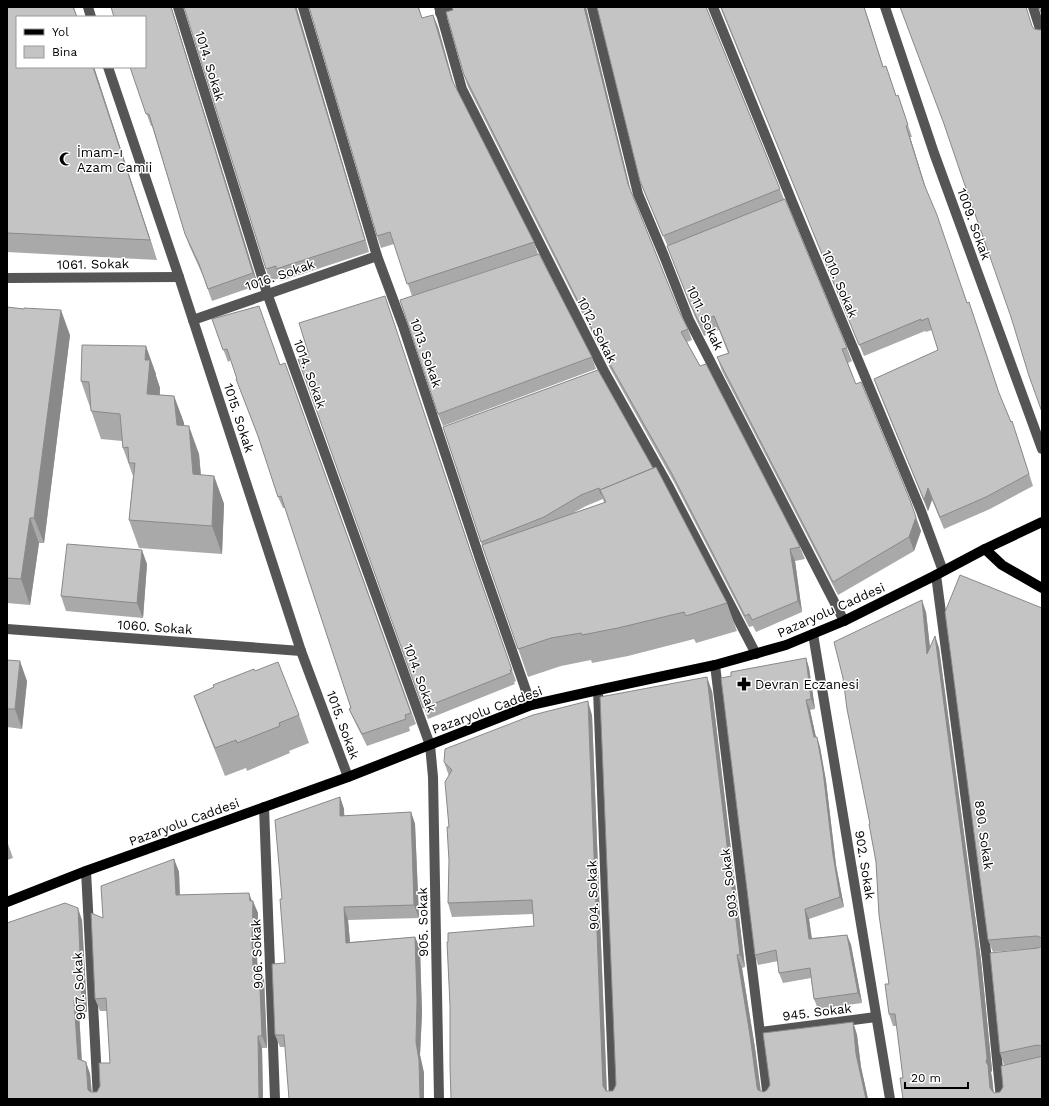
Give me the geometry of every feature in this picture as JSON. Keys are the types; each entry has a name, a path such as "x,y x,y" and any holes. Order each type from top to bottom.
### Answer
{"main road":[{"name":"Pazaryolu Caddesi","path":"7,902 86,871 348,777 531,705 715,665 756,654 814,634 844,621 985,549 1042,522"},
{"path":"985,549 1002,565 1042,588"}],"street":[{"name":"1014. Sokak","path":"178,7 268,293 430,745"},
{"name":"1013. Sokak","path":"303,7 377,256 400,307 403,326 443,432 531,705"},
{"path":"440,10 465,7"},
{"name":"1011. Sokak","path":"592,7 638,194 668,255 689,320 844,621"},
{"name":"1010. Sokak","path":"713,7 789,206 921,511 939,573"},
{"name":"1009. Sokak","path":"885,7 934,153 1042,449"},
{"path":"1033,7 1042,35"},
{"name":"1012. Sokak","path":"440,10 462,89 543,260 601,375 666,488 756,654"},
{"name":"1015. Sokak","path":"108,68 179,277 301,651 348,777"},
{"name":"1016. Sokak","path":"193,320 377,256"},
{"name":"1061. Sokak","path":"7,278 179,277"},
{"name":"890. Sokak","path":"939,573 991,959 1001,1072 1001,1099"},
{"name":"1060. Sokak","path":"7,629 301,651"},
{"name":"902. Sokak","path":"814,634 890,1099"},
{"name":"903. Sokak","path":"715,665 768,1099"},
{"name":"904. Sokak","path":"598,690 614,1099"},
{"name":"905. Sokak","path":"430,745 433,777 439,1099"},
{"name":"906. Sokak","path":"264,807 275,1099"},
{"name":"907. Sokak","path":"86,871 98,1099"},
{"name":"945. Sokak","path":"760,1032 876,1017"}],"building":[{"name":"İmam-ı Azam Camii","path":"7,7 73,7 77,16 16,16 16,68 93,68 150,240 7,233"},
{"path":"111,7 171,7 253,273 208,289 199,264 185,234 149,114 146,114 130,68 146,68 146,16 114,16"},
{"path":"184,7 295,7 365,240 276,269 276,266 266,269"},
{"path":"309,7 418,7 422,18 433,15 452,80 534,242 407,284 390,232 377,236"},
{"path":"452,7 584,7 628,184 679,311 688,329 681,332 700,366 706,364 800,547 790,549 798,601 752,620 749,614 745,616 671,472 607,359 464,75 446,12 453,10"},
{"path":"597,7 706,7 780,189 663,236 640,181"},
{"path":"721,7 864,7 883,67 886,66 896,96 898,95 924,184 937,215 967,303 969,302 999,393 1011,422 1012,421 1029,474 986,497 940,517 928,488 924,500 874,379 938,350 928,318 921,321 921,319 859,345"},
{"path":"900,7 1026,7 1034,29 1042,29 1042,412 1011,317 944,124"},
{"path":"1039,7 1042,7 1042,15"},
{"path":"785,199 847,348 842,349 855,382 856,384 861,382 916,517 909,537 833,582 717,357 729,353 714,316 699,322 690,304 667,246"},
{"path":"539,254 592,357 438,414 400,300"},
{"path":"385,296 471,553 512,670 510,670 511,673 423,708 298,359 309,355 299,323"},
{"path":"259,306 280,365 285,363 411,713 405,715 406,719 362,734 349,709 351,708 281,496 278,497 258,436 236,379 227,349 223,350 212,319"},
{"path":"7,307 61,310 34,518 30,518 21,579 7,578"},
{"path":"82,345 146,346 145,360 150,360 147,394 174,396 177,425 189,426 193,474 214,476 212,526 129,520 135,463 129,463 128,447 123,448 120,414 91,411 89,382 81,381"},
{"path":"598,370 653,468 600,490 602,494 601,494 599,488 581,495 544,517 481,542 443,427"},
{"path":"656,467 727,603 686,616 684,612 618,628 582,635 581,633 551,638 518,649 482,545 606,502 600,490"},
{"path":"67,544 142,550 137,603 61,596"},
{"path":"960,575 1042,608 1042,938 1037,936 988,940 945,612"},
{"path":"922,600 927,654 935,636 976,948 987,1058 986,1062 988,1065 990,1088 994,1093 1000,1092 1003,1087 1001,1066 1042,1056 1042,1099 903,1099 900,1078 903,1078 895,1014 889,1014 885,984 889,984 879,915 876,862 847,709 843,678 834,642"},
{"path":"806,658 811,699 806,700 814,737 817,737 823,771 833,855 840,897 805,909 809,939 847,935 858,993 814,999 810,968 779,973 776,950 755,955 721,678 731,676 731,672"},
{"path":"7,660 20,661 15,709 7,709"},
{"path":"278,662 299,715 279,723 280,726 237,743 236,740 215,748 194,696 214,687 213,685 254,669 255,671"},
{"path":"707,677 740,954 737,955 758,1090 764,1092 770,1085 763,1033 853,1022 856,1054 866,1099 451,1099 448,933 534,926 532,900 448,903 449,861 447,827 449,827 445,782 452,770 444,762 445,749 533,715 588,701 603,1086 606,1091 613,1091 616,1085 600,697"},
{"path":"340,797 340,816 411,812 414,905 344,907 346,943 415,937 417,1000 416,1042 419,1060 420,1099 289,1099 284,1035 275,1035 272,964 285,963 280,899 282,899 275,820"},
{"path":"174,859 176,895 249,893 250,901 253,901 253,966 259,965 262,1036 258,1036 259,1099 7,1099 7,923 65,903 78,908 82,999 74,1000 78,1059 86,1062 88,1090 91,1092 97,1092 100,1086 99,1063 110,1063 106,998 95,999 91,913 103,918 101,886"},
{"path":"1042,946 1042,1046 1037,1045 1000,1053 990,953 1038,948"}],"place":[{"name":"İmam-ı Azam Camii","path":"66,159"},
{"name":"Devran Eczanesi","path":"744,684"}]}
